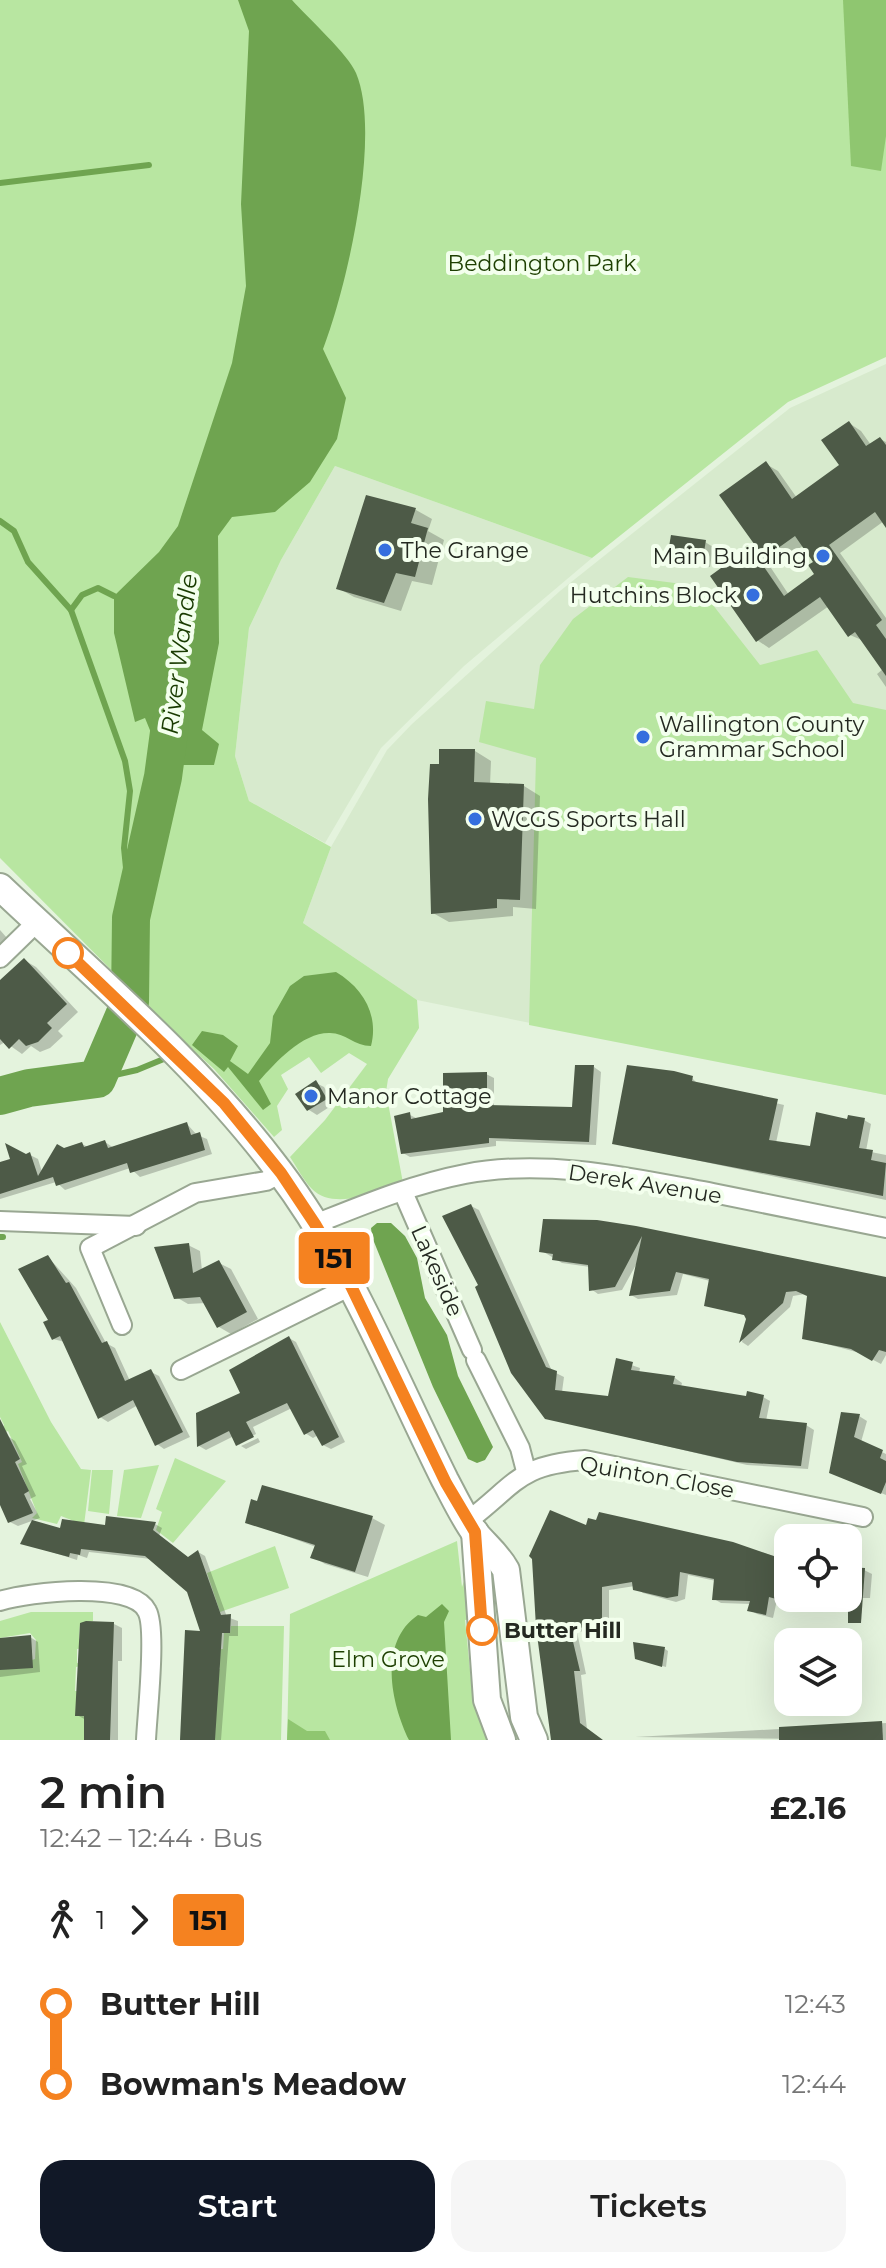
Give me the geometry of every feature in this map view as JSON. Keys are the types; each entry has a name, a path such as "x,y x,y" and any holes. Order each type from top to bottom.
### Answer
{"main road":[{"path":"0,887 224,1103 281,1173 315,1224 351,1286 446,1483 472,1526 496,1552 506,1570 524,1717 534,1740"},
{"path":"472,1526 487,1700 502,1740"}],"street":[{"path":"0,958 37,922"},
{"name":"Derek Avenue","path":"315,1224 394,1194 465,1174 501,1170 577,1171 635,1178 886,1228"},
{"path":"122,1325 90,1248 195,1193 266,1181 281,1173"},
{"name":"Lakeside","path":"394,1194 520,1448 526,1471"},
{"path":"0,1221 136,1226"},
{"path":"181,1370 351,1286"},
{"name":"Quinton Close","path":"472,1526 526,1471 549,1463 585,1460 863,1517"},
{"path":"2,1595 61,1592 128,1594 140,1601 151,1624 146,1740"}],"shaded area":[{"path":"843,0 886,0 886,136 881,171 851,166"},
{"name":"Wallington County Grammar School","path":"886,364 886,1095 417,1000 303,923 331,847 387,750 412,724 560,591 790,408"},
{"path":"335,466 592,558 464,666 381,748 325,843 249,801 235,756 249,628 281,560"},
{"path":"288,1719 307,1731 325,1731 330,1740 287,1740"}],"green space":[{"name":"Beddington Park","path":"0,0 886,0 886,357 788,402 592,558 335,466 281,560 249,628 235,756 249,801 331,847 303,923 417,1000 419,1028 388,1079 386,1092 403,1183 382,1191 344,1199 321,1195 312,1189 290,1157 325,1120 367,1064 349,1053 321,1073 309,1057 281,1075 288,1089 277,1106 282,1130 274,1137 214,1069 0,858"},
{"path":"628,577 698,586 760,665 817,650 853,703 886,710 886,1095 529,1025 536,758 479,742 486,701 534,709 540,665 573,619"},
{"path":"0,1322 51,1422 81,1469 91,1470 84,1525 61,1516 57,1524 32,1518 37,1513 18,1464 22,1462 8,1431 1,1434 4,1425 0,1417"},
{"path":"175,1458 226,1481 173,1543 156,1530 162,1512 156,1509"},
{"path":"159,1465 141,1518 117,1516 124,1470"},
{"path":"92,1470 113,1470 109,1514 88,1511"},
{"name":"Elm Grove","path":"457,1541 462,1587 466,1575 471,1619 465,1620 472,1690 476,1691 479,1716 490,1740 287,1740 290,1614"},
{"path":"275,1546 289,1588 220,1612 207,1573"},
{"path":"31,1612 93,1612 93,1621 80,1624 79,1639 88,1648 77,1649 77,1663 91,1664 76,1667 75,1691 86,1691 82,1716 92,1717 92,1724 84,1725 84,1740 0,1740 0,1670 35,1659 36,1640 30,1633 0,1638 0,1621"},
{"path":"231,1626 284,1626 281,1740 215,1740 216,1669 220,1669 216,1649 223,1649 224,1633 230,1633"}],"water":[{"path":"238,0 292,0 337,46 356,73 363,100 363,171 351,251 323,349 346,398 337,439 310,482 275,512 232,517 218,536 219,643 202,730 219,744 214,765 174,765 163,777 148,755 156,745 145,718 135,722 114,633 114,596 159,552 178,526 232,363 246,286 241,204 249,31"},
{"path":"336,972 354,986 367,1003 373,1024 371,1046 330,1033 310,1037 282,1057 259,1081 271,1104 263,1110 228,1067 224,1072 192,1045 202,1031 223,1035 238,1046 230,1061 248,1074 270,1043 273,1016 290,986 304,976"},
{"path":"377,1223 391,1223 405,1236 417,1258 425,1298 447,1335 458,1376 493,1447 485,1460 477,1463 468,1459 433,1387 372,1237 371,1228"},
{"path":"442,1604 449,1611 444,1622 451,1740 409,1740 393,1691 393,1657 405,1627 418,1615 426,1617"}],"building":[{"name":"Main Building","path":"849,421 866,446 880,437 886,445 886,528 875,512 829,545 882,620 876,625 886,639 886,676 855,632 848,637 820,597 756,642 710,576 750,547 757,548 719,495 766,461 792,499 839,465 821,440","holes":["795,536 813,562 808,565 814,574 784,596 760,561"]},
{"name":"The Grange","path":"366,495 416,508 411,523 428,528 415,577 396,573 384,603 336,589"},
{"path":"671,535 706,540 702,564 667,558"},
{"name":"WCGS Sports Hall","path":"439,749 475,749 474,782 524,784 520,900 497,899 497,908 431,914 428,799 430,764 439,764"},
{"path":"24,958 67,1004 47,1023 52,1028 38,1042 26,1046 19,1039 9,1049 0,1039 0,980"},
{"path":"575,1065 594,1065 589,1142 489,1138 489,1143 401,1154 394,1116 410,1112 411,1119 443,1112 443,1073 487,1072 487,1105 572,1107"},
{"path":"627,1065 674,1071 693,1076 692,1081 778,1099 769,1140 810,1146 816,1112 847,1119 848,1115 865,1118 859,1148 873,1150 871,1160 886,1163 883,1196 612,1144"},
{"name":"Manor Cottage","path":"316,1080 327,1099 307,1111 295,1094"},
{"path":"187,1122 191,1135 200,1132 205,1150 130,1173 127,1163 56,1186 53,1177 0,1194 0,1162 10,1159 5,1143 26,1154 30,1152 38,1176 57,1144 64,1148 82,1142 84,1147 105,1140 108,1148"},
{"path":"471,1204 546,1367 557,1371 555,1390 608,1396 616,1358 633,1362 631,1370 675,1376 673,1384 746,1396 747,1391 764,1395 759,1418 807,1423 801,1466 737,1462 545,1419 511,1373 475,1287 478,1285 442,1216"},
{"path":"543,1219 597,1220 636,1226 886,1277 886,1352 879,1350 872,1361 851,1349 802,1339 807,1296 796,1291 786,1292 783,1303 739,1343 746,1319 744,1315 704,1306 709,1279 676,1272 670,1291 629,1296 642,1236 615,1287 589,1291 588,1265 552,1260 553,1254 539,1252"},
{"path":"189,1243 193,1273 219,1260 247,1312 217,1328 200,1297 174,1299 154,1247"},
{"path":"48,1255 66,1283 69,1282 102,1343 107,1341 125,1381 151,1369 183,1432 155,1446 133,1400 98,1419 60,1336 52,1340 43,1322 48,1320 18,1269"},
{"path":"289,1336 339,1437 322,1446 313,1430 304,1435 287,1403 246,1422 254,1437 236,1446 229,1431 197,1447 196,1413 240,1393 229,1370"},
{"path":"841,1412 860,1414 854,1437 883,1450 880,1458 886,1461 886,1482 881,1494 829,1473"},
{"path":"0,1419 20,1459 15,1462 29,1491 24,1494 33,1513 8,1523 0,1505"},
{"path":"262,1485 373,1516 355,1572 310,1558 315,1545 245,1523 251,1499 257,1501"},
{"path":"550,1510 586,1525 588,1518 596,1520 599,1512 733,1542 774,1556 774,1598 769,1597 766,1615 747,1611 750,1601 712,1600 714,1579 680,1572 678,1596 667,1598 633,1590 632,1582 602,1587 602,1625 570,1629 580,1671 574,1671 580,1723 603,1740 551,1740 536,1627 532,1559 529,1556"},
{"path":"106,1516 156,1522 153,1530 188,1557 198,1550 221,1615 231,1614 230,1633 222,1633 215,1740 180,1740 185,1630 200,1631 187,1592 145,1556 81,1549 80,1555 70,1553 69,1557 20,1544 32,1520 60,1528 62,1519 105,1525"},
{"path":"862,1568 865,1568 862,1609"},
{"path":"848,1612 862,1612 861,1623 848,1623"},
{"path":"114,1622 110,1740 84,1740 84,1716 75,1716 80,1623"},
{"path":"31,1635 33,1668 0,1670 0,1638"},
{"path":"633,1642 665,1647 662,1667 635,1659"},
{"path":"882,1721 883,1740 779,1740 779,1727"}],"waterway":[{"path":"0,183 149,165"},
{"path":"0,521 14,531 28,562 71,610 125,761 130,791 124,848 131,918"},
{"path":"71,610 82,595 98,588 114,596"},
{"name":"River Wandle","path":"0,1096 29,1088 97,1079 130,1002 131,918 163,777 170,725"},
{"path":"97,1079 137,1070 171,1056"}],"bus line":[{"name":"151","path":"68,953 206,1083 258,1143 315,1224 351,1286 446,1483 475,1532 482,1630"}],"place":[{"name":"The Grange","path":"385,550"},
{"name":"Main Building","path":"823,556"},
{"name":"Hutchins Block","path":"753,595"},
{"name":"Wallington County Grammar School","path":"643,737"},
{"name":"WCGS Sports Hall","path":"475,819"},
{"name":"Manor Cottage","path":"311,1096"},
{"name":"Butter Hill","path":"482,1630"}]}
